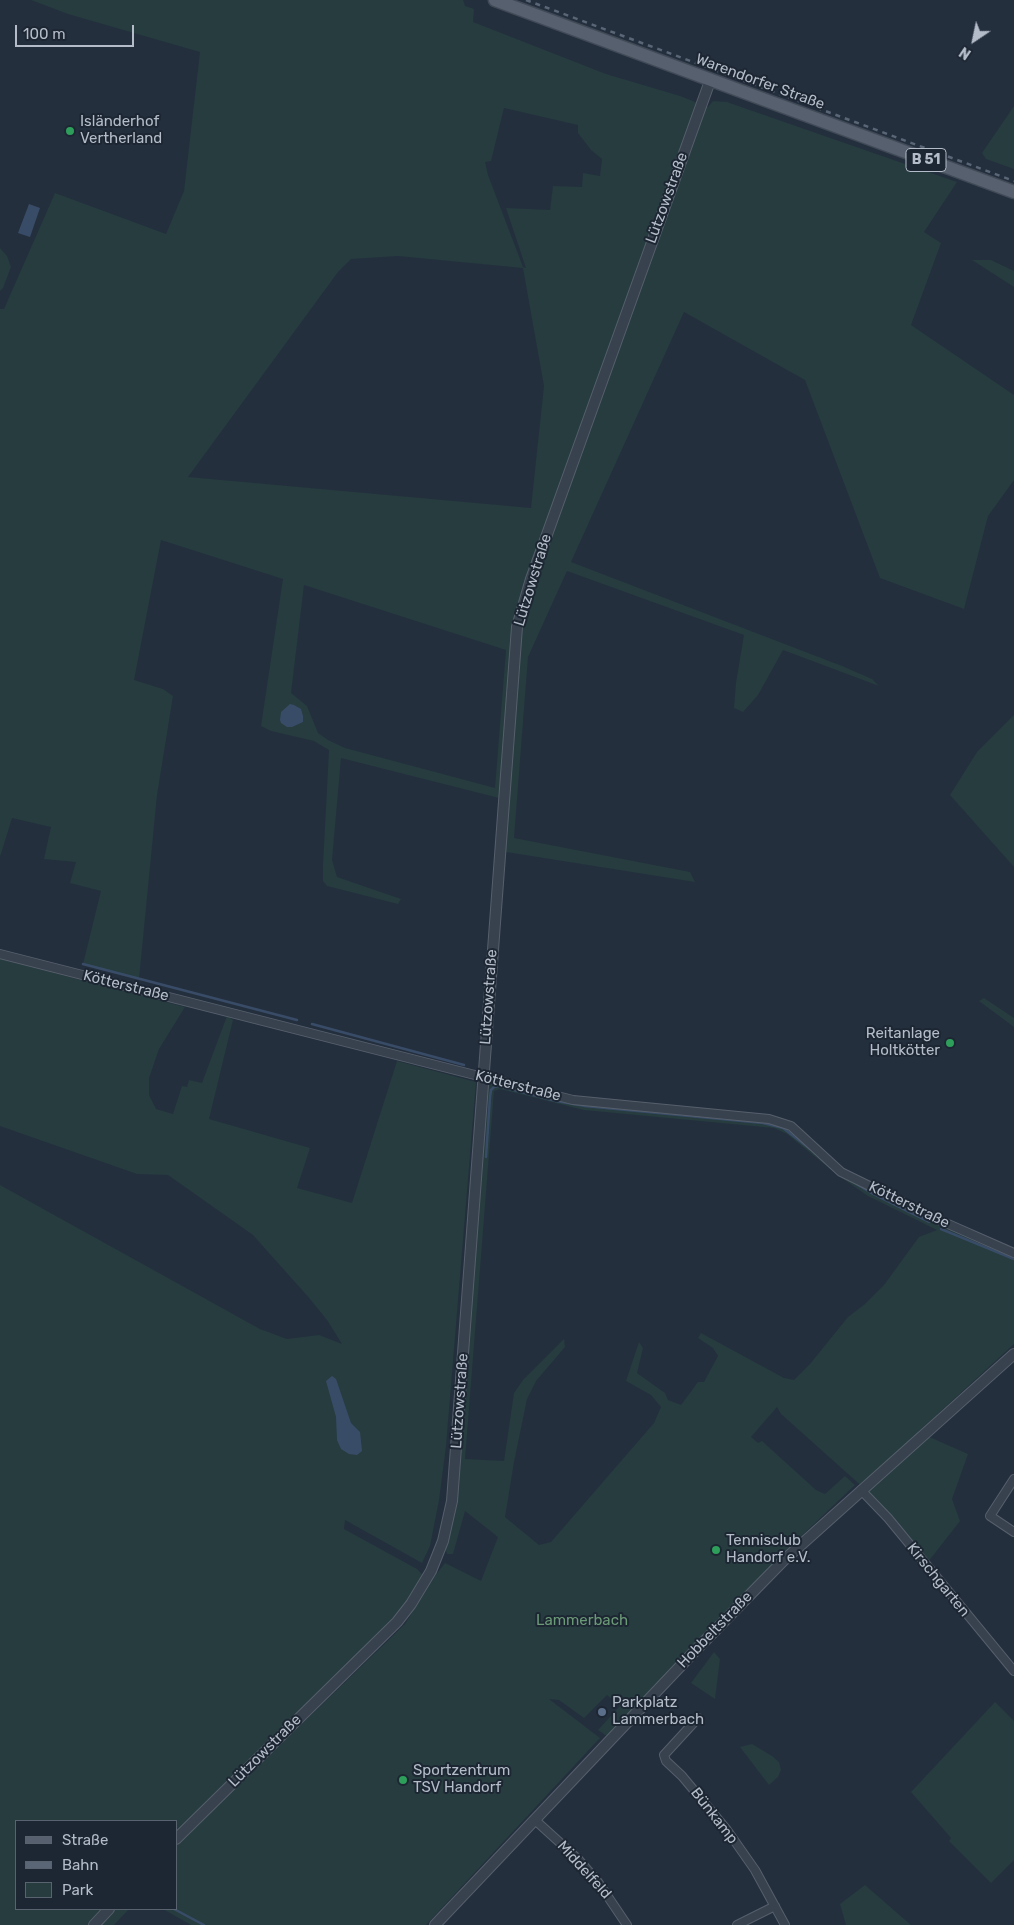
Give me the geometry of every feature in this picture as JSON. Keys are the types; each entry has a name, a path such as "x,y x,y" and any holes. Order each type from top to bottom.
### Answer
{"main road":[{"name":"Warendorfer Straße","path":"495,0 1014,192"}],"street":[{"name":"Lützowstraße","path":"178,1837 398,1622 411,1604 436,1559 443,1541 452,1501 517,627 531,579 710,81"},
{"name":"Kötterstraße","path":"0,954 573,1100 769,1120 791,1126 841,1172 939,1220 1014,1253"},
{"name":"Hobbeltstraße","path":"435,1925 784,1561 1014,1354"},
{"path":"1014,1478 990,1516 1014,1532"},
{"name":"Kirschgarten","path":"861,1490 893,1525 1014,1671"},
{"name":"Bünkamp","path":"698,1718 664,1755 666,1762 687,1781 728,1830 755,1870 785,1925"},
{"name":"Middelfeld","path":"535,1820 579,1860 598,1882 627,1925"},
{"path":"736,1925 775,1906"},
{"path":"94,1925 108,1910"}],"green space":[{"path":"31,0 463,0 465,6 474,9 473,22 606,74 680,96 708,107 713,101 727,102 957,182 924,232 941,243 911,325 1014,395 1014,480 988,516 964,609 880,578 805,380 684,312 571,562 842,666 872,679 879,686 783,650 758,695 743,712 734,708 744,635 567,571 528,657 514,838 690,872 695,882 500,851 503,799 341,758 332,860 337,877 401,899 398,904 327,886 323,881 329,750 314,741 271,731 261,726 283,579 161,540 134,680 163,689 173,696 157,795 139,979 83,964 101,891 70,883 76,862 44,859 51,827 12,818 0,857 0,309 4,309 55,193 166,234 184,191 200,52 68,14","holes":["504,108 578,125 578,133 591,150 602,159 600,176 583,173 582,187 553,186 550,210 506,208 526,268 523,267 488,175 485,162 491,161","398,256 523,268 544,386 531,508 188,477 338,272 351,259","304,585 506,650 495,788 345,748 318,733 307,706 291,693"]},
{"path":"1014,106 1014,169 986,159 982,153"},
{"path":"0,248 7,256 11,267 0,291"},
{"path":"972,260 991,260 1014,271 1014,287"},
{"path":"1014,715 1014,867 950,795 977,752"},
{"path":"0,959 185,1007 159,1049 149,1078 149,1095 156,1109 173,1114 182,1086 187,1087 189,1080 202,1083 227,1016 233,1020 209,1119 310,1148 297,1188 352,1203 397,1061 476,1082 446,1446 439,1500 430,1546 422,1563 345,1520 344,1529 417,1569 423,1575 394,1620 178,1831 178,1820 15,1820 15,1910 102,1910 88,1925 0,1925 0,1185 260,1329 287,1339 319,1335 342,1344 327,1320 310,1299 253,1235 168,1175 137,1174 0,1126"},
{"path":"984,998 1014,1018 1014,1027 979,1001"},
{"path":"497,1081 573,1100 769,1119 791,1126 841,1172 1014,1256 1014,1344 918,1432 968,1454 952,1499 960,1521 928,1562 866,1490 781,1414 777,1407 751,1437 758,1443 762,1441 816,1490 825,1494 845,1476 855,1485 771,1565 608,1737 598,1730 620,1706 607,1695 584,1718 559,1700 549,1699 600,1738 426,1925 191,1925 165,1910 178,1910 178,1844 405,1624 434,1577 445,1563 481,1581 498,1537 465,1511 453,1554 447,1554 445,1547 456,1508 461,1458 486,1090 489,1084","holes":["500,1089 584,1110 774,1128 787,1134 839,1176 868,1196 937,1230 919,1237 884,1285 865,1304 848,1317 810,1364 794,1380 784,1378 701,1333 698,1338 713,1348 718,1356 704,1382 698,1382 681,1405 668,1400 665,1393 637,1373 643,1348 639,1342 626,1381 651,1395 661,1407 654,1423 551,1542 539,1545 505,1517 527,1399 536,1381 565,1347 564,1339 523,1380 514,1393 504,1461 465,1459 494,1091"]},
{"path":"714,1652 720,1659 715,1699 691,1683"},
{"path":"995,1702 1014,1721 1014,1860 991,1883 949,1841 951,1838 911,1792"},
{"path":"752,1744 779,1762 781,1770 778,1777 769,1785 740,1747"},
{"path":"865,1885 911,1925 846,1925 840,1904"},
{"path":"114,1910 128,1910 114,1925 100,1925"}],"water":[{"path":"29,204 40,208 30,237 18,233"},
{"path":"290,704 301,709 303,722 287,727 281,723 281,712"},
{"path":"332,1376 336,1379 351,1423 360,1432 362,1451 357,1455 349,1454 341,1449 337,1440 336,1417 326,1381"}],"waterway":[{"path":"83,964 297,1020"},
{"path":"312,1024 464,1065"},
{"path":"486,1157 491,1090 498,1086 556,1101 585,1106 763,1123 783,1128 810,1149"},
{"path":"850,1180 873,1194 929,1222"},
{"path":"941,1229 1014,1259"},
{"name":"Lammerbach","path":"176,1910 204,1925"}],"railway":[{"path":"526,0 1014,181"}],"place":[{"name":"Isländerhof Vertherland","path":"70,131"},
{"name":"Reitanlage Holtkötter","path":"950,1043"},
{"name":"Tennisclub Handorf e.V.","path":"716,1550"},
{"name":"Parkplatz Lammerbach","path":"602,1712"},
{"name":"Sportzentrum TSV Handorf","path":"403,1780"}]}
